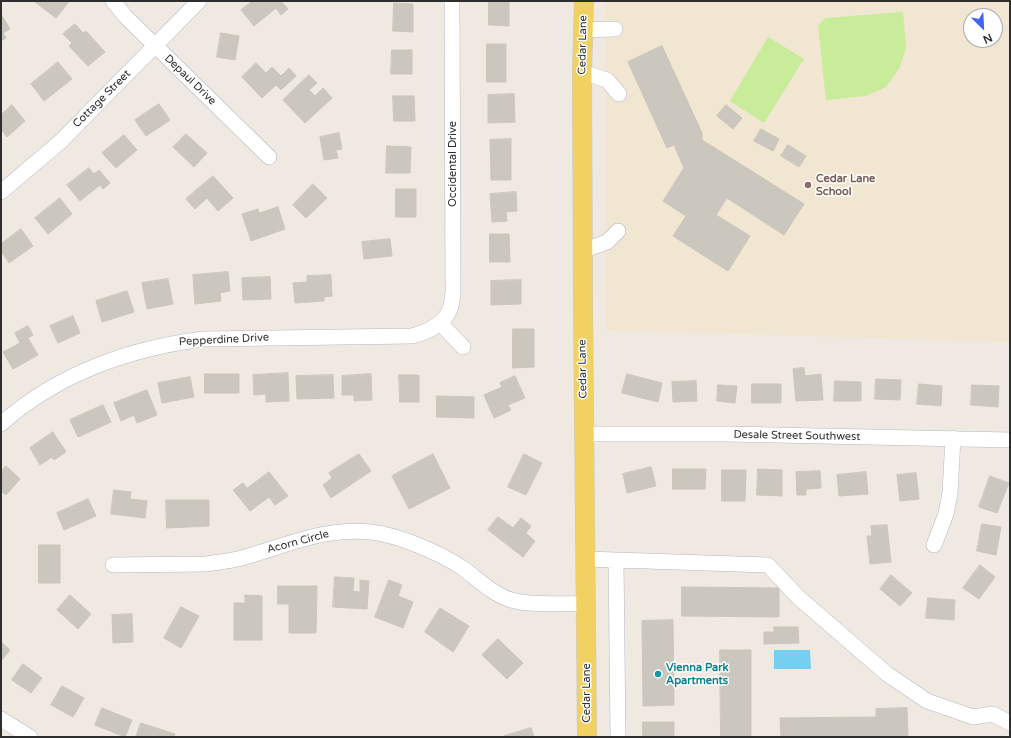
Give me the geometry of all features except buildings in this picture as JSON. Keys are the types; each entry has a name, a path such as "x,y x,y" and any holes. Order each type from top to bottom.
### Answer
{"main road":[{"name":"Cedar Lane","path":"584,1 582,72 582,251 587,737"}],"street":[{"name":"Depaul Drive","path":"113,1 125,16 269,157"},
{"name":"Cottage Street","path":"1,192 60,142 199,1"},
{"name":"Occidental Drive","path":"440,323 450,309 453,293 452,1"},
{"path":"583,30 615,29"},
{"path":"582,72 607,80 619,94"},
{"path":"582,251 607,242 618,231"},
{"path":"440,323 463,347"},
{"name":"Pepperdine Drive","path":"1,424 39,396 75,375 112,359 152,347 175,342 204,339 412,336 427,332 440,323"},
{"name":"Desale Street Southwest","path":"584,434 658,433 1010,440"},
{"path":"934,545 946,514 950,493 953,438"},
{"name":"Acorn Circle","path":"113,565 206,564 241,558 304,538 331,533 372,532 406,541 448,559 496,593 510,600 530,603 586,604"},
{"path":"585,559 768,565 798,596 887,674 927,701 973,717 993,714 1010,723"},
{"path":"616,560 618,737"},
{"path":"1,719 30,737"}],"shaded area":[{"name":"Cedar Lane School","path":"605,1 1010,1 1010,342 605,330"}],"green space":[{"path":"903,12 906,48 899,69 886,87 866,96 826,100 818,26 825,18"},
{"path":"768,37 804,59 764,123 730,101"}],"water":[{"path":"774,650 810,650 811,669 774,669"}],"place":[{"name":"Cedar Lane School","path":"808,185"},
{"name":"Vienna Park Apartments","path":"658,674"}]}
